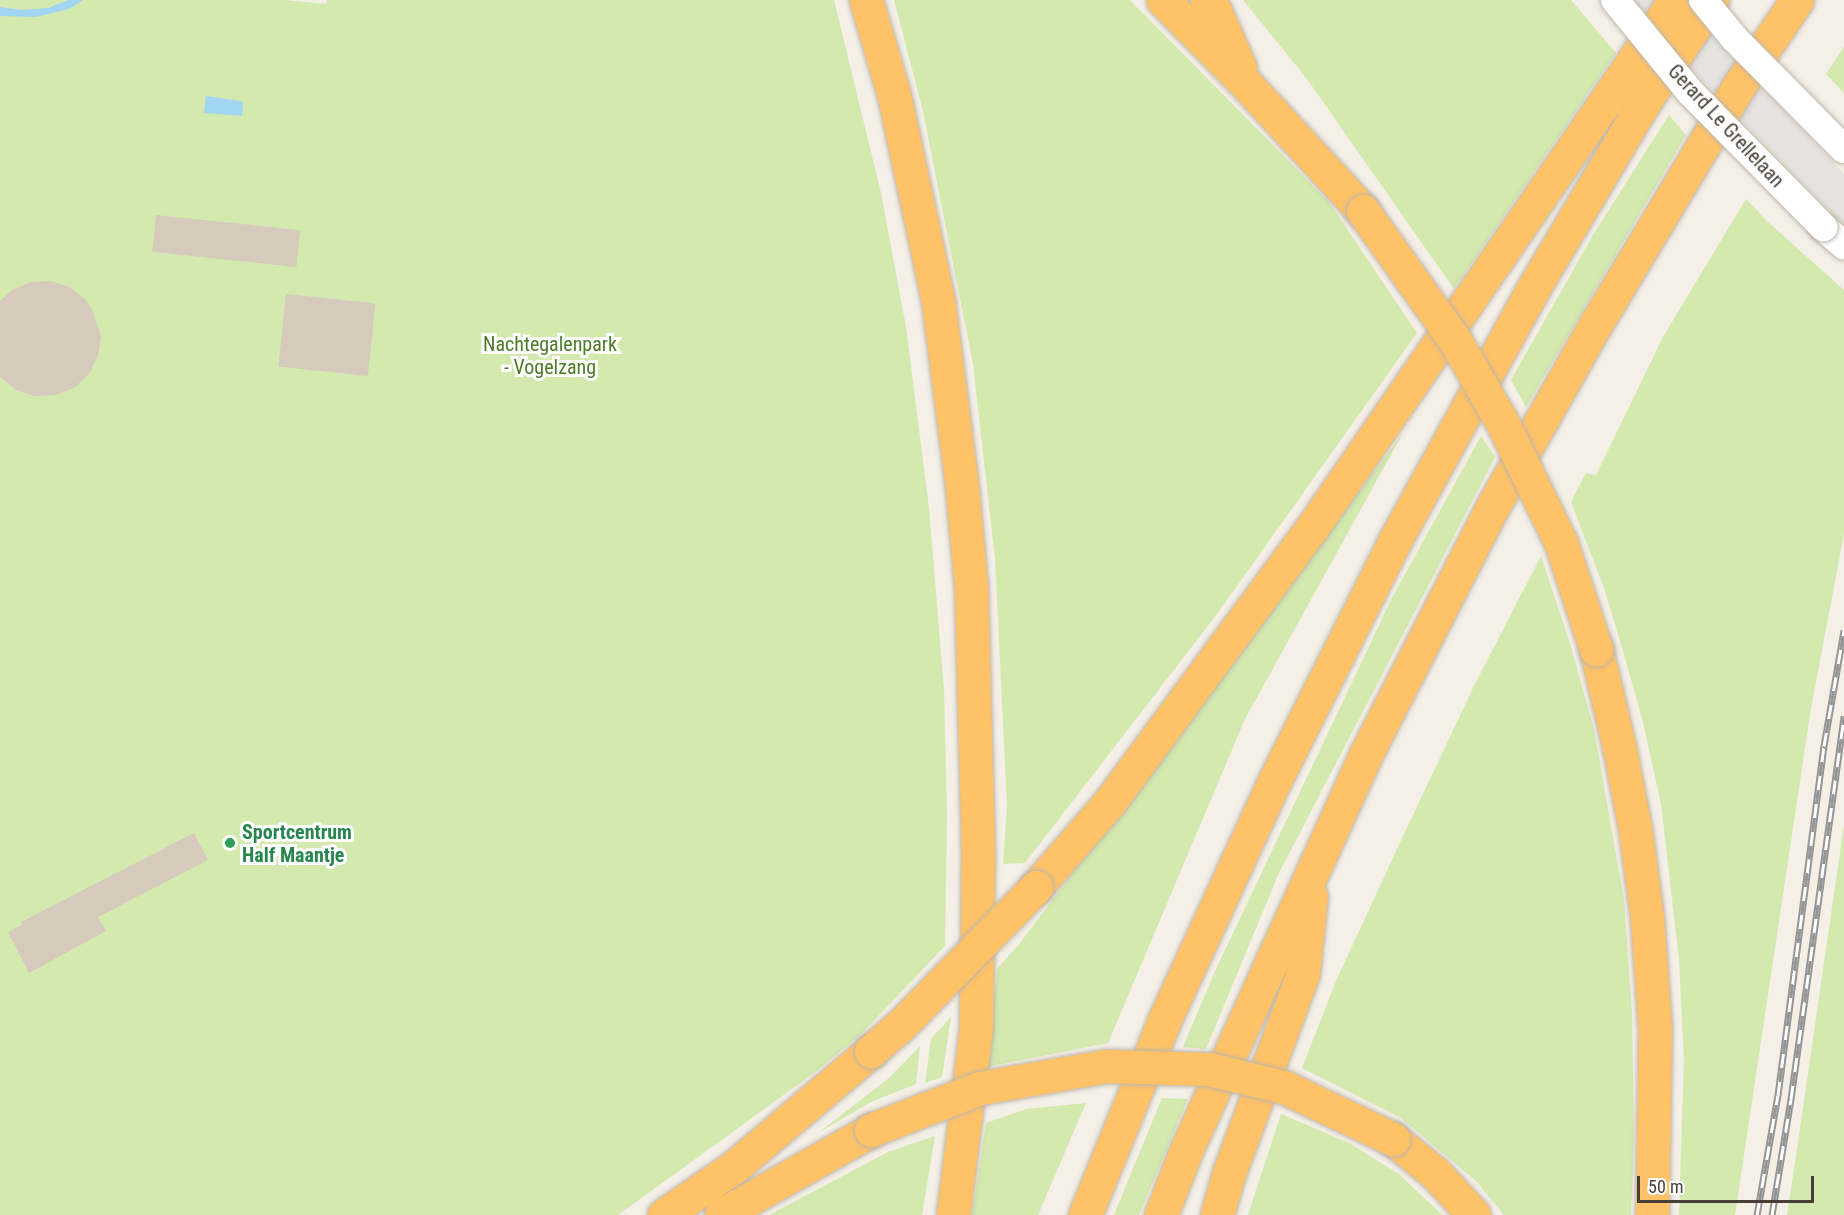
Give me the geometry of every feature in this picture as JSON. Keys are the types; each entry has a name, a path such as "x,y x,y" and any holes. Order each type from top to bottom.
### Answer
{"highway":[{"path":"866,0 894,95 938,300 962,488 971,586 978,854 976,1028 953,1215"},
{"path":"1163,0 1248,86 1363,211 1455,342 1502,422 1561,543 1596,649 1626,781 1647,917 1654,1029 1652,1215"},
{"path":"1207,0 1215,11 1248,86"},
{"path":"664,1215 734,1167 901,1025 1036,887 1109,803 1312,528 1675,0"},
{"path":"1085,1215 1164,1021 1249,836 1394,542 1533,289 1643,104 1712,0"},
{"path":"1161,1215 1185,1153 1372,743 1492,508 1597,322 1738,87 1797,0"},
{"path":"1217,1215 1228,1173 1303,973 1314,867"},
{"path":"721,1215 871,1130 980,1088 1106,1065 1209,1069 1284,1087 1393,1139 1435,1173 1474,1215"}],"street":[{"name":"Gerard Le Grellelaan","path":"1615,0 1690,92 1844,245"},
{"path":"1703,0 1734,38 1844,149"}],"green space":[{"name":"Nachtegalenpark - Vogelzang","path":"0,0 285,0 326,4 327,0 834,0 881,193 906,327 929,508 944,690 947,814 945,946 860,1035 818,1070 618,1215 0,1215"},
{"path":"894,0 1130,0 1329,202 1417,333 1217,614 1025,863 1003,864 1007,805 995,559 973,364 923,111"},
{"path":"1243,0 1571,0 1616,53 1454,289 1307,79"},
{"path":"1844,47 1844,93 1826,74"},
{"path":"1669,115 1686,135 1526,407 1511,380 1593,235"},
{"path":"1746,199 1768,222 1844,290 1844,534 1811,708 1735,1215 1679,1215 1684,1060 1679,960 1661,804 1643,722 1623,651 1604,588 1571,502 1586,473 1596,475 1663,337"},
{"path":"1403,433 1245,719 1108,1043 987,1067 997,969 1020,943"},
{"path":"1481,436 1495,457 1278,875 1206,1049 1183,1047 1215,971 1392,598"},
{"path":"1541,556 1571,647 1594,729 1624,900 1632,1013 1634,1140 1631,1215 1504,1215 1476,1181 1401,1118 1302,1068 1336,981 1404,834 1474,686"},
{"path":"1844,825 1844,1215 1787,1215 1796,1156"},
{"path":"951,1017 942,1077 925,1083 931,1039"},
{"path":"920,1046 916,1084 871,1102 818,1133 889,1078"},
{"path":"1162,1098 1188,1099 1139,1215 1114,1215"},
{"path":"1086,1103 1038,1215 972,1215 986,1123 1026,1109"},
{"path":"1281,1114 1349,1143 1399,1174 1442,1215 1248,1215"},
{"path":"935,1136 922,1215 769,1215 888,1152"}],"shaded area":[{"path":"1634,0 1681,0 1709,33 1844,174 1844,225 1697,75"}],"water":[{"path":"68,0 83,0 69,9 36,17 0,16 0,7 21,10 48,8"},
{"path":"206,96 241,101 243,103 242,116 204,113"}],"building":[{"path":"156,215 300,230 296,267 152,252"},
{"path":"51,281 70,287 86,300 92,309 101,336 98,356 89,374 74,388 56,395 35,396 16,390 0,377 0,301 12,290 31,282"},
{"path":"286,294 376,303 368,376 278,367"},
{"path":"194,833 208,860 98,917 106,931 29,973 8,932 22,925 21,922"}],"railway":[{"path":"1757,1215 1778,1095 1824,746 1844,630"},
{"path":"1772,1215 1791,1099 1844,716"}],"place":[{"name":"Sportcentrum Half Maantje","path":"230,843"}]}
